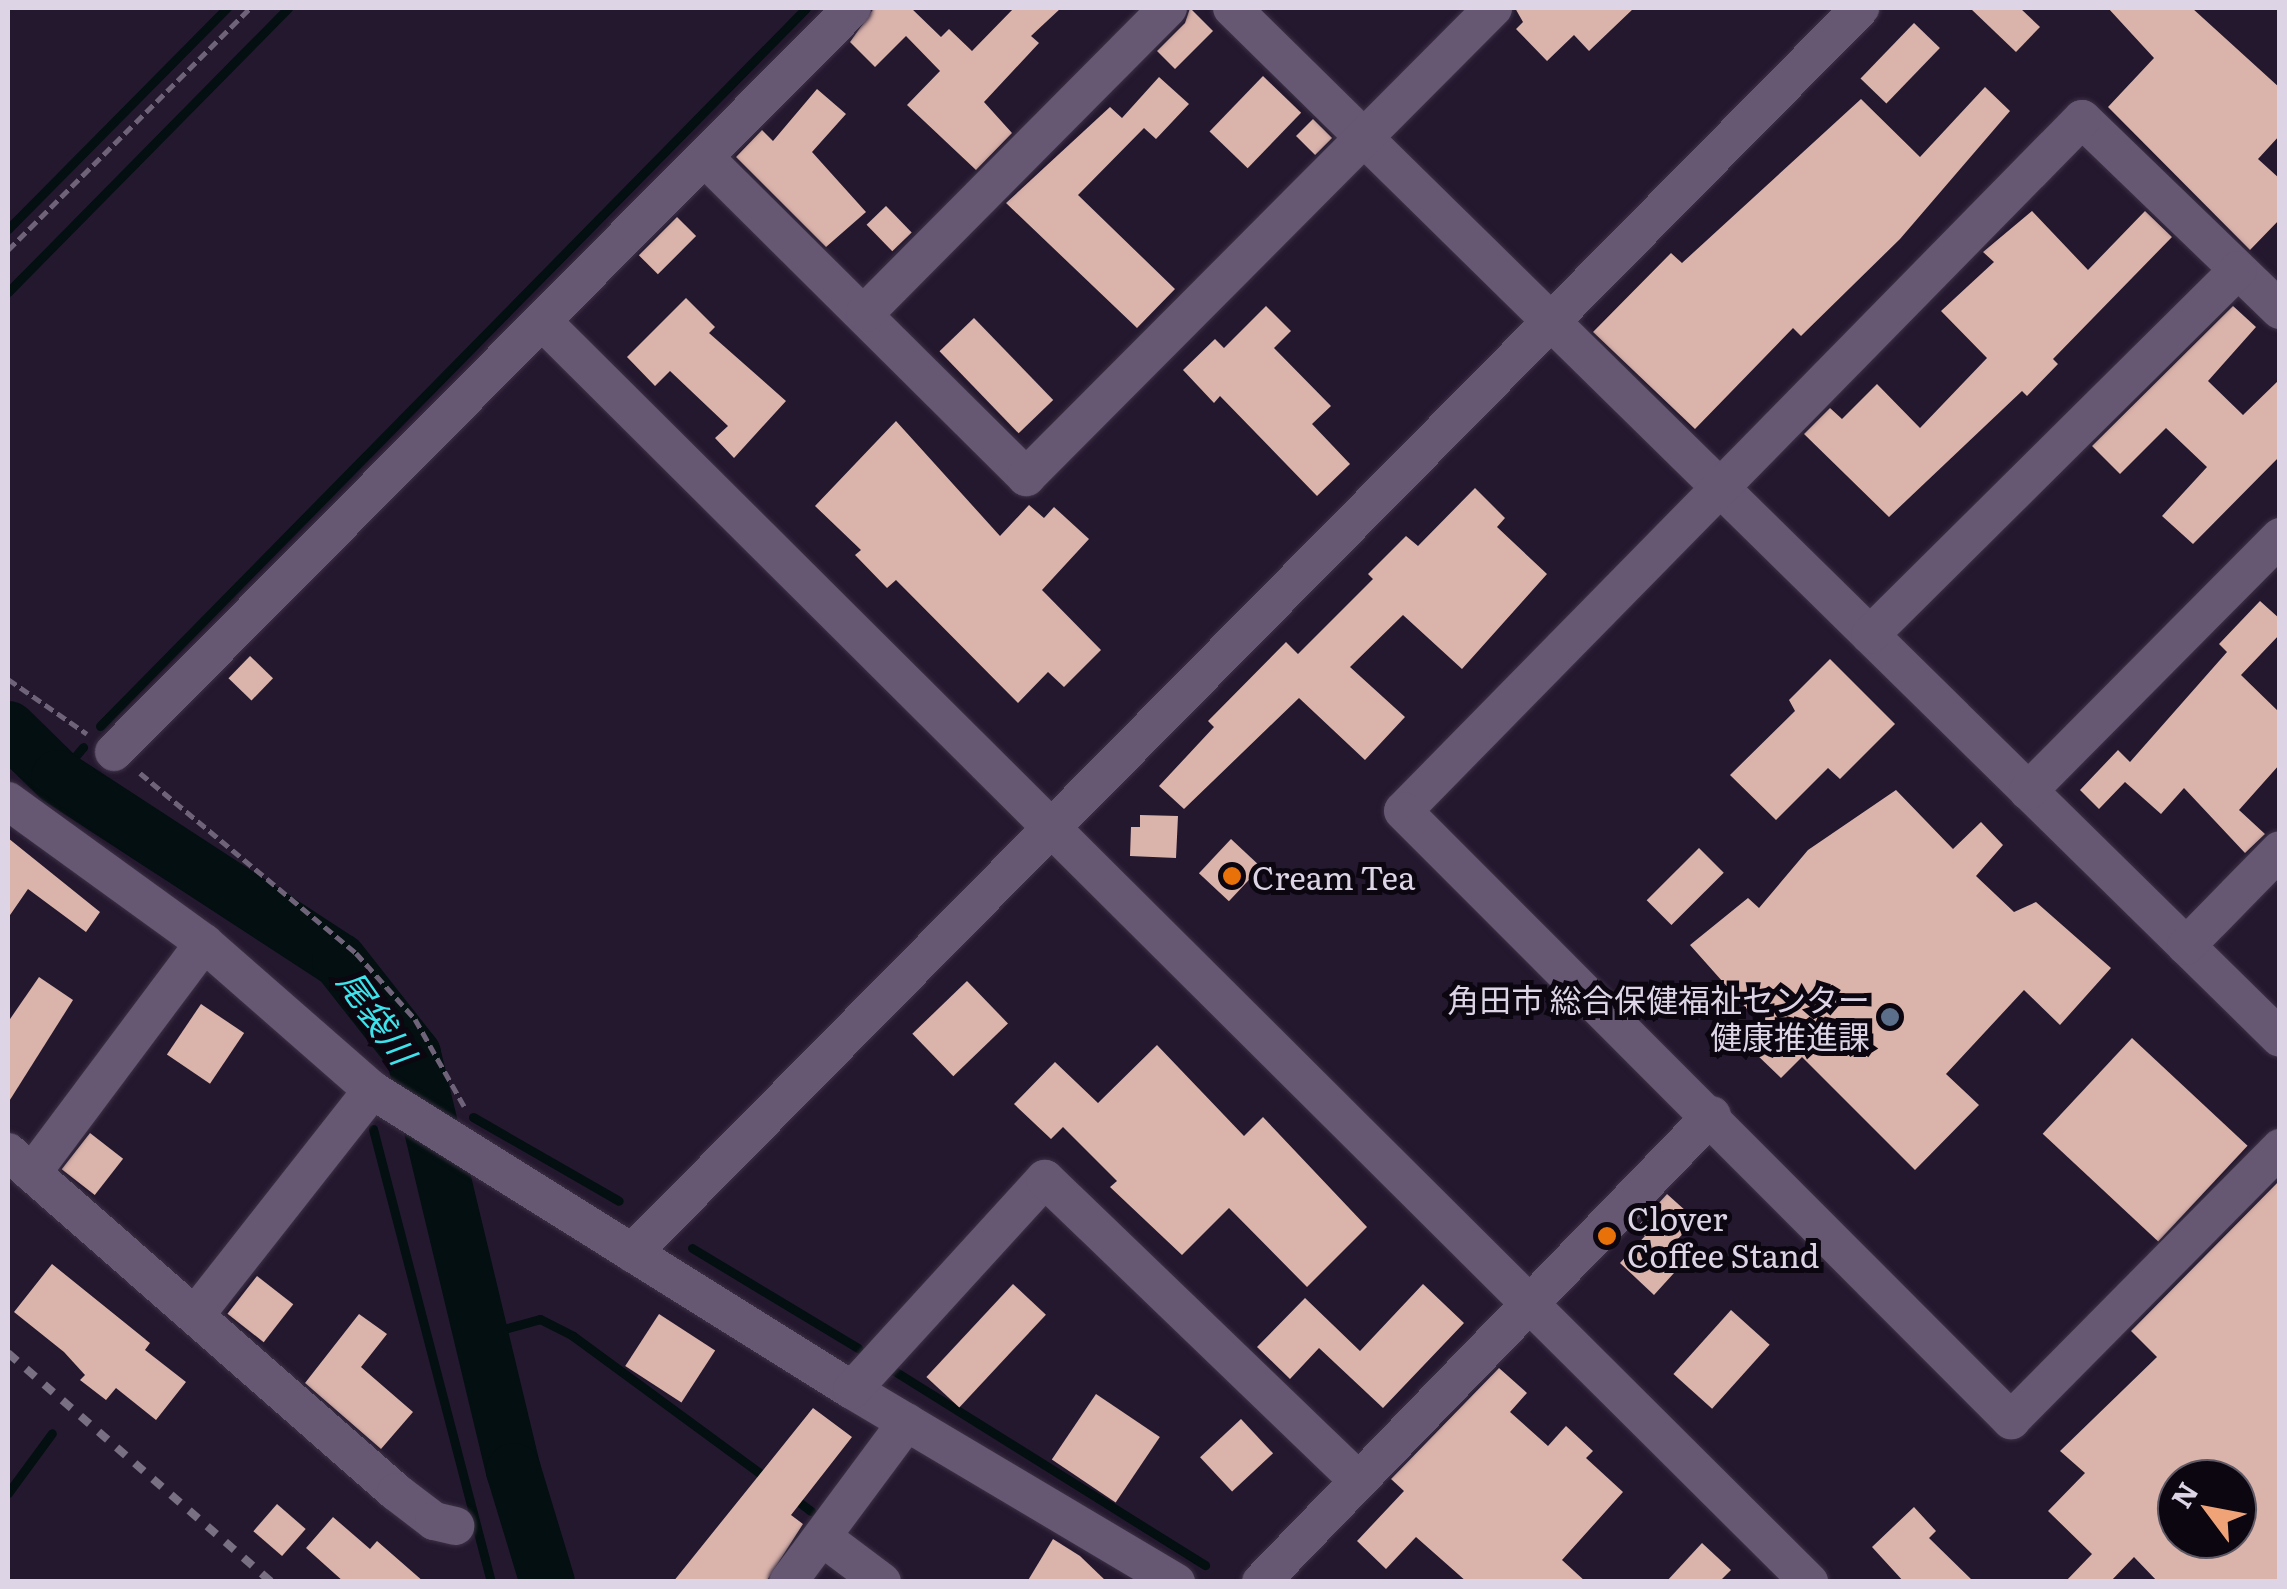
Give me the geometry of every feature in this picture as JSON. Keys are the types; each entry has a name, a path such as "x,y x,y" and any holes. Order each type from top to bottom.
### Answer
{"street":[{"path":"114,752 544,323 852,8"},
{"path":"865,313 1168,8"},
{"path":"1232,8 2280,1038"},
{"path":"705,158 1026,477 1366,140 1493,8"},
{"path":"632,1253 1860,8"},
{"path":"2280,310 2082,119 1404,810 1712,1114 2011,1420 2280,1148"},
{"path":"1870,636 2238,270"},
{"path":"544,323 1809,1582"},
{"path":"2028,791 2274,552"},
{"path":"8,801 204,943 372,1090 852,1390 1176,1582"},
{"path":"2186,946 2280,850"},
{"path":"204,943 20,1162 396,1492 434,1521 456,1526"},
{"path":"196,1314 372,1090"},
{"path":"1261,1582 1357,1478 1712,1114"},
{"path":"852,1390 1045,1179 1357,1478"},
{"path":"788,1582 907,1422"},
{"path":"822,1537 882,1582"}],"path":[{"path":"8,250 250,8"},
{"path":"8,679 114,752 356,953 403,1006 463,1103 459,1145"}],"building":[{"path":"874,8 911,8 941,37 949,29 972,51 1014,8 1061,8 1031,36 1039,43 984,102 1012,133 976,170 907,105 940,71 906,36 875,67 850,42"},
{"path":"1190,8 1213,31 1175,69 1157,51 1185,23"},
{"path":"1515,8 1634,8 1589,51 1574,35 1547,61 1516,29 1523,22"},
{"path":"1970,8 2020,8 2040,27 2016,52"},
{"path":"2108,8 2192,8 2280,88 2280,135 2258,159 2280,179 2280,219 2250,250 2108,107 2154,58"},
{"path":"1914,23 1940,48 1886,103 1861,78"},
{"path":"1263,76 1301,113 1248,168 1210,131"},
{"path":"1159,77 1189,104 1156,139 1144,128 1078,195 1175,289 1137,328 1006,203 1110,107 1122,118"},
{"path":"1985,87 2010,111 1900,239 1801,336 1793,328 1695,429 1593,332 1671,253 1682,263 1861,99 1920,157"},
{"path":"817,89 846,114 812,152 866,212 826,247 736,157 762,130 773,141"},
{"path":"1313,119 1332,138 1315,155 1296,136"},
{"path":"886,206 912,233 892,251 867,225"},
{"path":"2032,211 2088,270 2145,211 2172,237 2053,359 2058,364 2027,396 2022,391 1889,517 1804,434 1830,408 1842,419 1877,384 1920,428 1987,358 1941,311 1994,262 1983,252"},
{"path":"677,217 696,236 658,274 639,255"},
{"path":"686,298 715,327 709,333 786,401 734,458 715,438 728,426 670,371 655,386 627,357"},
{"path":"1266,306 1291,331 1274,348 1331,406 1312,424 1350,464 1317,496 1220,396 1214,403 1183,370 1215,339 1224,348"},
{"path":"2233,306 2256,327 2208,381 2243,415 2280,379 2280,456 2193,544 2162,516 2207,467 2166,428 2120,474 2092,446"},
{"path":"974,318 1053,400 1019,433 939,351"},
{"path":"896,421 1000,536 1029,505 1044,518 1054,507 1089,539 1042,590 1101,650 1064,687 1048,672 1018,703 896,580 887,588 855,555 861,550 815,506"},
{"path":"1475,488 1505,518 1497,527 1547,574 1462,669 1403,615 1350,667 1405,717 1365,760 1299,698 1184,809 1159,786 1214,727 1208,721 1286,642 1298,654 1373,579 1368,574 1406,536 1418,546"},
{"path":"2260,601 2280,619 2280,634 2241,675 2280,713 2280,764 2239,810 2265,834 2245,853 2184,788 2161,814 2125,782 2099,809 2080,790 2118,750 2130,762 2227,652 2219,644"},
{"path":"250,656 273,678 251,701 228,678"},
{"path":"1830,659 1895,724 1840,779 1828,768 1776,820 1730,775 1795,711 1789,700"},
{"path":"1896,790 1953,849 1981,822 2003,845 1976,876 2014,912 2036,902 2111,968 2060,1025 2024,990 1946,1074 1979,1105 1915,1170 1802,1057 1781,1078 1755,1053 1771,1036 1690,945 1748,898 1759,908 1808,850"},
{"path":"1140,815 1178,816 1176,858 1130,856 1131,827 1140,827"},
{"path":"8,838 100,912 86,932 28,889 8,918"},
{"path":"1231,839 1261,867 1229,901 1199,873"},
{"path":"1699,848 1724,873 1671,925 1647,900"},
{"path":"39,977 73,1000 8,1103 8,1022"},
{"path":"967,981 1008,1023 953,1076 912,1034"},
{"path":"201,1004 244,1033 210,1084 167,1055"},
{"path":"2132,1038 2248,1146 2158,1242 2043,1134"},
{"path":"1157,1045 1244,1136 1263,1117 1367,1227 1307,1287 1229,1208 1182,1255 1110,1187 1117,1181 1063,1127 1051,1139 1014,1104 1055,1062 1098,1103"},
{"path":"90,1133 123,1159 95,1195 62,1169"},
{"path":"2280,1180 2280,1582 2158,1582 2134,1557 2110,1582 2065,1582 2092,1554 2048,1511 2085,1473 2060,1451 2157,1357 2131,1331"},
{"path":"1667,1194 1696,1220 1674,1243 1684,1262 1654,1295 1620,1263 1645,1236 1636,1228"},
{"path":"52,1264 150,1343 145,1350 186,1382 156,1420 116,1388 106,1400 80,1380 85,1375 64,1352 14,1312"},
{"path":"257,1276 293,1304 264,1342 227,1314"},
{"path":"1013,1284 1046,1315 959,1408 926,1377"},
{"path":"1423,1284 1464,1323 1383,1408 1319,1348 1290,1379 1257,1347 1305,1298 1360,1351"},
{"path":"1731,1310 1770,1345 1712,1409 1673,1374"},
{"path":"359,1314 387,1334 361,1367 413,1412 381,1449 305,1383"},
{"path":"659,1314 715,1350 681,1402 625,1366"},
{"path":"1499,1368 1527,1393 1510,1412 1548,1446 1566,1426 1593,1451 1586,1458 1623,1492 1562,1560 1586,1582 1467,1582 1416,1537 1386,1569 1357,1541 1404,1491 1391,1479"},
{"path":"1096,1394 1160,1437 1116,1503 1052,1459"},
{"path":"813,1408 852,1437 791,1515 803,1524 766,1582 673,1582"},
{"path":"1241,1419 1273,1453 1232,1492 1200,1457"},
{"path":"277,1504 306,1529 282,1556 253,1531"},
{"path":"1914,1507 1936,1531 1929,1538 1974,1582 1904,1582 1872,1547"},
{"path":"333,1517 370,1549 377,1541 424,1582 344,1582 306,1548"},
{"path":"1053,1539 1080,1556 1107,1582 1027,1582"},
{"path":"1702,1543 1731,1570 1719,1582 1666,1582"}],"waterway":[{"path":"8,229 227,8"},
{"path":"8,292 288,8"},
{"path":"100,726 806,8"},
{"name":"尾袋川","path":"8,728 58,777 339,960 413,1054 513,1470 547,1582"},
{"path":"58,777 83,747"},
{"path":"422,1088 446,1102"},
{"path":"473,1117 619,1201"},
{"path":"373,1129 491,1582"},
{"path":"692,1248 858,1348"},
{"path":"482,1335 540,1319 573,1336 766,1478"},
{"path":"888,1367 1205,1565"},
{"path":"8,1493 52,1433"},
{"path":"791,1496 811,1511"}],"railway":[{"path":"8,1353 271,1582"}],"place":[{"name":"Cream Tea","path":"1232,876"},
{"name":"角田市 総合保健福祉センター 健康推進課","path":"1890,1017"},
{"name":"Clover Coffee Stand","path":"1607,1236"}]}
